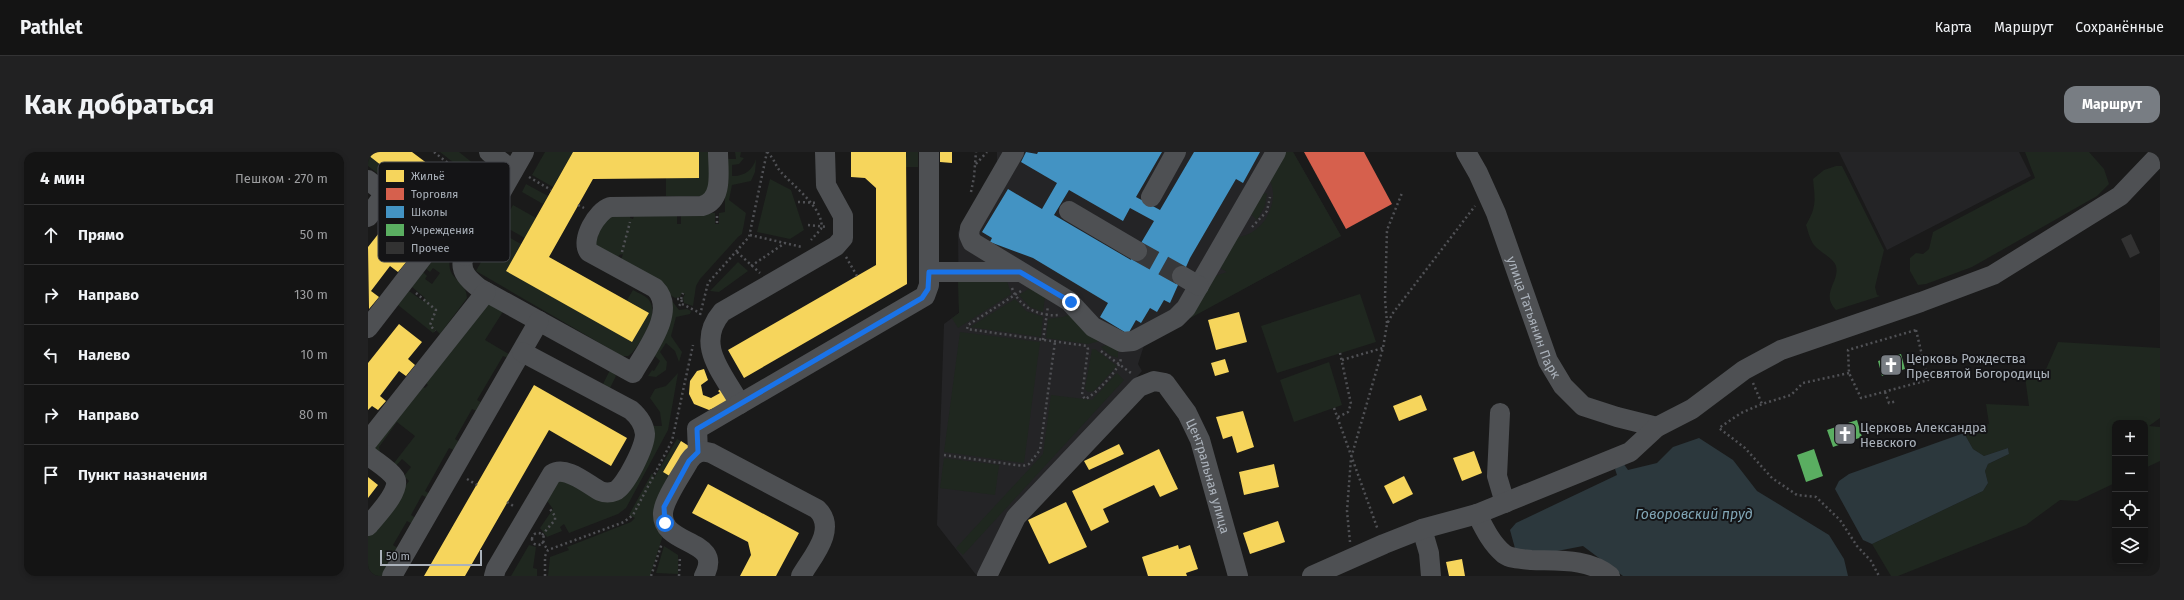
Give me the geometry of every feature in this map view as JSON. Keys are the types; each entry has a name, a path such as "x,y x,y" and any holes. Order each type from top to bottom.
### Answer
{"street":[{"path":"489,152 502,162"},
{"path":"510,176 524,152"},
{"path":"617,402 632,379 661,322 664,313 663,302 655,288 589,252 585,245 585,240 599,214 606,208 634,206 702,206 711,203 718,191 718,152"},
{"path":"740,404 713,357 710,344 710,331 715,320 722,312 836,246 842,241 844,235 844,216 826,185 825,152"},
{"path":"704,576 709,564 706,553 667,528 663,519 664,507 689,461 698,452 697,429 922,298 928,289 929,272 928,152"},
{"path":"1014,152 970,228 969,235 972,242 1069,301 1095,328 1114,339 1130,342 1179,316 1188,305 1276,152"},
{"path":"1151,197 1176,152"},
{"name":"улица Татьянин Парк","path":"1466,152 1478,173 1496,213 1523,317 1563,386 1583,406 1617,417 1657,427"},
{"path":"1312,576 1422,529 1477,514 1630,452 1657,427 1692,409 1744,370 1780,350 1921,302 1993,275 2120,196 2160,154"},
{"path":"368,180 378,188"},
{"path":"368,217 378,202"},
{"path":"1068,212 1137,251"},
{"path":"368,328 419,262"},
{"path":"463,262 465,274 474,284 540,321 632,379"},
{"path":"929,272 1029,278"},
{"path":"1182,276 1199,286"},
{"path":"368,441 486,292"},
{"path":"392,576 540,321"},
{"path":"494,576 496,569 552,474 560,471 567,472 605,493 614,491 622,485 640,453 645,434 644,427 637,415 617,402 522,352"},
{"name":"Центральная улица","path":"987,576 1016,516 1139,387 1150,382 1165,384 1187,413 1200,440 1238,576"},
{"path":"1500,413 1497,476 1505,503"},
{"path":"698,452 711,453 817,509 822,514 826,523 825,532 801,576"},
{"path":"368,455 394,477 396,487 394,493 368,526"},
{"path":"1477,514 1486,533 1505,555 1517,559 1584,563 1600,568 1610,576"},
{"path":"1422,529 1429,553 1431,576"}],"path":[{"path":"434,152 447,162"},
{"path":"698,321 706,285 750,235 767,152 774,158 782,173 799,189 821,220 821,229 800,251"},
{"path":"975,164 987,152"},
{"path":"541,184 551,190"},
{"path":"1388,324 1386,299 1387,230 1402,193"},
{"path":"1352,559 1347,512 1351,458 1383,348 1388,324 1393,313 1477,204"},
{"path":"578,205 582,207"},
{"path":"617,268 634,206"},
{"path":"750,235 804,248"},
{"path":"752,266 785,243"},
{"path":"736,252 762,275 755,278"},
{"path":"855,271 857,276"},
{"path":"1029,278 1015,295 968,325 967,329 1088,347 1082,395 1085,399 1092,395 1120,365"},
{"path":"1015,295 1029,278"},
{"path":"1029,278 1046,315 1043,340"},
{"path":"403,283 434,307 436,312 430,322 431,328 447,341"},
{"path":"680,299 683,294"},
{"path":"1015,295 1023,304 1034,311 1046,315 1058,315 1076,308"},
{"path":"682,304 700,313"},
{"path":"700,313 705,308"},
{"path":"1916,330 1928,380 1861,398 1849,373 1848,350 1916,330"},
{"path":"944,455 1023,466 1029,464 1040,450 1055,342"},
{"path":"544,576 545,556 548,550 624,522 633,515 672,441 693,344"},
{"path":"1097,348 1136,376"},
{"path":"1342,360 1383,348"},
{"path":"1338,417 1348,412 1351,404 1340,353"},
{"path":"1849,373 1803,383 1791,395 1762,404 1742,413 1719,428 1745,448 1772,478 1797,495 1816,497 1840,520 1857,546 1871,561 1879,576"},
{"path":"1752,381 1762,404"},
{"path":"1885,392 1889,402 1898,401"},
{"path":"1334,408 1351,458 1384,544"},
{"path":"651,576 667,528"},
{"path":"542,542 535,544 532,540 533,535 537,533 542,535 542,542 548,550"}],"shaded area":[{"path":"440,152 459,152 472,162 453,162"},
{"path":"545,152 573,152 553,187 532,175"},
{"path":"699,152 709,152 709,189 702,196 666,196 666,178 699,178"},
{"path":"735,152 741,152 740,157 744,158 739,164 732,165 732,176 747,172 753,166 756,159 755,172 751,181 732,185 729,200 746,213 742,234 700,279 696,286 693,306 684,303 683,298 685,294 682,293 680,297 675,298 620,263 623,254 619,255 617,262 593,247 605,215 631,213 630,218 633,219 635,213 677,213 677,224 681,224 681,213 715,213 715,224 719,224 719,213 725,212 725,159 736,159"},
{"path":"906,152 918,152 918,167 906,167"},
{"path":"997,152 1293,152 1341,236 1145,342 1138,364 1142,371 1014,514 979,576 977,576 937,525 944,324 959,313 958,232 997,174"},
{"path":"1281,152 1293,152 1341,236 1185,321 1209,278 1227,272 1220,268 1237,237 1252,233 1268,215 1273,201 1273,193 1268,175"},
{"path":"1839,152 2019,152 2031,176 1887,250"},
{"path":"2025,152 2089,152 2104,169 2109,184 2097,196 1972,267 1926,284 1918,285 1910,271 1910,258 1916,253 1923,254 1929,249 1933,232 2035,178"},
{"path":"368,155 397,162 378,162 378,174 368,166"},
{"path":"1836,166 1842,166 1884,250 1875,287 1877,295 1880,296 1836,310 1832,304 1830,293 1835,277 1836,266 1832,260 1814,245 1806,225 1814,208 1813,179 1824,170"},
{"path":"770,179 791,190 804,230 790,239 757,232"},
{"path":"526,184 548,196 543,204 522,192"},
{"path":"1267,193 1265,206 1257,220 1247,210 1255,196"},
{"path":"513,205 536,218 525,238 510,230 510,210"},
{"path":"510,238 521,244 506,271 632,341 648,313 627,300 633,290 649,300 652,306 651,320 640,342 632,353 628,356 622,356 476,271 481,262 510,262"},
{"path":"432,262 450,262 450,270 466,292 467,298 440,334 436,330 433,333 398,305 409,291 423,301 425,298 412,287 423,272 427,276 425,279 432,284 440,273 433,268 430,272 426,269"},
{"path":"738,262 748,271 719,292 710,291"},
{"path":"1007,281 1011,294 958,328 952,318 959,313 958,282"},
{"path":"1030,288 1045,297 1043,312 1030,307 1019,295"},
{"path":"1360,294 1376,342 1277,373 1261,326"},
{"path":"1015,299 1026,311 1043,317 1041,337 970,327"},
{"path":"486,301 504,310 485,340 514,357 508,358 503,356 477,400 484,404 479,412 472,409 455,439 461,443 456,451 449,448 425,491 433,496 431,500 422,495 411,515 419,520 416,526 407,521 393,545 399,549 388,576 368,576 368,533 409,481 404,476 411,467 402,459 394,468 376,454 373,444 418,384 425,388 428,385 422,380","holes":["397,422 415,436 394,463 380,452 379,447"]},
{"path":"672,301 679,310 687,309 691,311 690,314 676,317 671,336 682,352 679,362 675,351 666,343 660,352 667,362 666,370 656,377 648,376 652,370 654,371 660,361 654,355"},
{"path":"1073,313 1100,341 1088,344 1046,338 1048,319 1063,317"},
{"path":"960,332 1040,342 1024,463 944,452"},
{"path":"2058,342 2160,348 2160,418 2149,426 2160,427 2160,461 2148,467 2148,420 2112,420 2112,484 2077,501 2060,500 2026,525 1898,576 1891,576 1872,544 1983,491 1988,483 1985,471 1988,464 2009,454 2008,448 1984,456 1973,449 1964,433 1989,424 1986,404 2029,406 2025,377 2043,376"},
{"path":"1112,343 1118,348 1118,358 1110,355 1101,347"},
{"path":"1092,349 1095,349 1117,366 1094,391 1088,392 1085,389"},
{"path":"1329,362 1342,405 1294,422 1280,380"},
{"path":"609,372 613,372 616,376 610,388 603,384"},
{"path":"678,373 668,430 626,508 618,514 569,533 564,524 560,527 562,531 547,537 540,528 553,509 545,498 559,478 604,498 650,426 662,426 660,412 650,398 655,389 666,386"},
{"path":"1117,373 1124,380 963,555 956,548 1043,454 1051,395 1092,400"},
{"path":"677,439 681,441 663,471 673,477 664,532 650,576 548,576 550,557 569,550 567,547 631,522 635,518 629,515 652,473 654,478"},
{"path":"944,458 999,465 995,495 940,488"},
{"path":"529,545 536,547 533,568 537,569 537,576 511,576"},
{"path":"664,546 678,555 678,574 656,573"}],"water":[{"path":"1964,433 1973,449 1984,456 2008,448 2009,454 1988,464 1985,471 1988,483 1983,491 1872,544 1863,540 1835,489 1839,481 1849,474"},
{"name":"Говоровский пруд","path":"1699,438 1733,460 1757,491 1829,535 1844,559 1848,576 1623,576 1583,546 1526,557 1516,552 1510,530 1516,523 1617,475 1615,469 1623,463 1628,470 1657,463 1673,447"}],"building: Жильё":[{"path":"368,152 412,152 425,162 378,163 368,155"},
{"path":"573,152 699,152 699,178 593,179 549,257 649,313 632,342 506,271"},
{"path":"851,152 906,152 907,284 744,378 728,350 876,265 876,188 865,178 851,177"},
{"path":"940,152 952,152 952,163 940,162"},
{"path":"378,234 378,262 406,262 398,272 390,266 371,291 379,297 369,309 368,247"},
{"path":"1239,312 1247,342 1216,350 1208,320"},
{"path":"399,324 422,342 408,359 415,365 406,376 399,371 380,396 386,401 378,410 372,406 368,410 368,363"},
{"path":"1225,359 1229,372 1215,376 1211,363"},
{"path":"704,369 708,380 701,385 703,395 711,398 720,393 718,391 722,388 730,402 709,410 694,404 689,394 690,381 697,371"},
{"path":"534,385 627,438 611,466 549,430 465,576 424,576"},
{"path":"1421,395 1427,410 1399,421 1393,406"},
{"path":"1243,411 1254,447 1237,453 1232,436 1223,439 1216,417"},
{"path":"681,441 692,448 673,478 663,472"},
{"path":"1119,444 1124,454 1089,470 1084,461"},
{"path":"1159,449 1178,489 1160,497 1154,485 1103,509 1109,522 1091,531 1072,491"},
{"path":"1474,451 1482,473 1462,481 1453,458"},
{"path":"1274,464 1279,487 1244,495 1239,472"},
{"path":"1404,476 1413,494 1393,504 1384,486"},
{"path":"368,477 378,485 368,498"},
{"path":"708,484 799,533 776,576 740,576 751,555 748,542 692,513"},
{"path":"1066,502 1087,547 1049,564 1028,520"},
{"path":"1278,521 1285,542 1250,554 1243,533"},
{"path":"1178,545 1179,549 1190,545 1198,569 1186,573 1187,576 1148,576 1142,557"},
{"path":"1462,559 1465,576 1449,576 1446,562"}],"building: Торговля":[{"path":"1304,152 1364,152 1392,204 1346,229"}],"building: Школы":[{"path":"1026,152 1037,154 1038,152 1162,152 1136,197 1160,210 1194,152 1260,152 1243,183 1236,179 1190,258 1170,303 1164,300 1157,312 1150,308 1141,323 1136,320 1128,334 1100,317 1108,303 1033,258 990,242 992,238 982,232 1008,189 1042,209 1057,183 1021,162","holes":["1069,190 1123,221 1130,208 1154,221 1131,260 1054,215"]}],"building: Учреждения":[{"name":"Церковь Рождества Пресвятой Богородицы","path":"1901,354 1905,369 1882,376 1878,361"},
{"name":"Церковь Александра Невского","path":"1857,420 1862,437 1833,447 1827,430"},
{"path":"1814,449 1823,476 1806,482 1797,455"}],"building: Прочее":[{"path":"2131,234 2140,253 2130,258 2121,239"}],"tunnel":[{"path":"1137,251 1182,276"}],"place":[{"name":"Церковь Рождества Пресвятой Богородицы","path":"1891,365"},
{"name":"Церковь Александра Невского","path":"1845,434"}],"route":[{"path":"665,523 663,519 664,507 689,461 694,454 698,452 697,429 925,296 928,289 929,272 1020,272 1071,302"}]}
